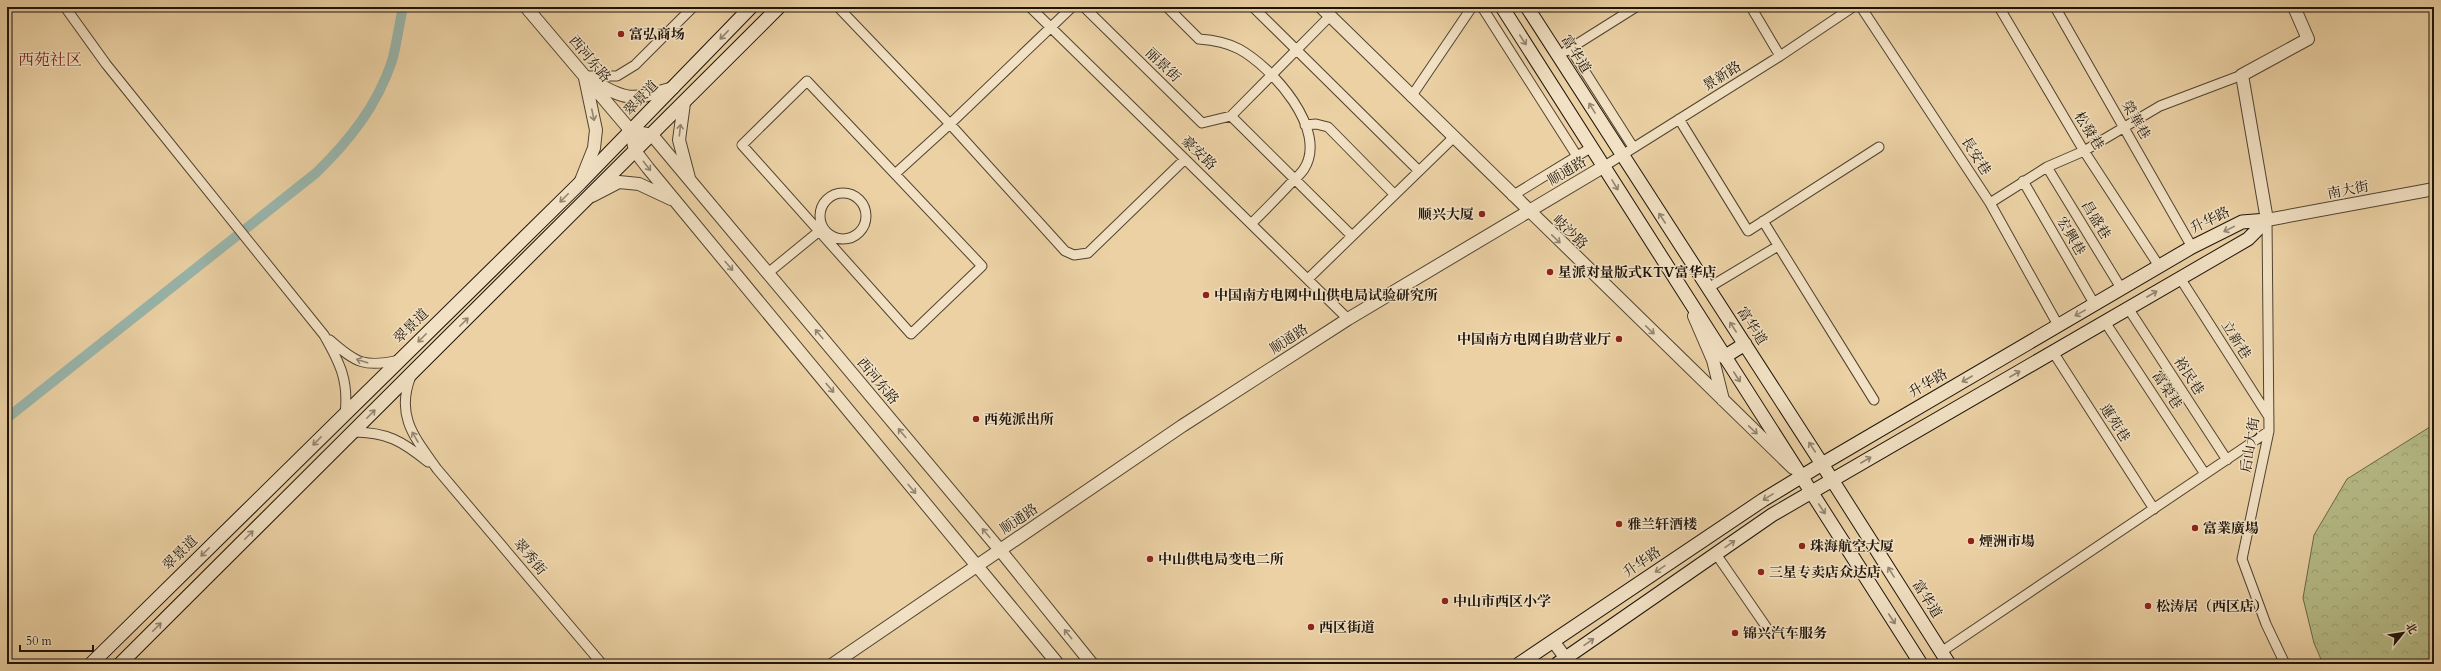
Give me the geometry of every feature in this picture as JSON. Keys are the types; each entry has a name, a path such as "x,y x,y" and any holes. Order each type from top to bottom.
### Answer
{"main road":[{"name":"翠景道","path":"91,664 580,183 751,7"},
{"path":"120,664 779,7"},
{"path":"1502,7 1921,664"},
{"name":"富华道","path":"1527,7 1621,155 1833,480 1949,664"},
{"path":"1564,662 1772,515 2248,238 2267,220"},
{"name":"升华路","path":"1519,664 1801,476 2192,247 2242,222 2267,220"},
{"path":"1724,357 1745,344"}],"street":[{"path":"65,7 106,64 324,335 337,357 346,381 347,395 345,414"},
{"name":"西河东路","path":"526,7 631,131 636,151 675,200 1058,664"},
{"path":"585,76 617,76 635,65 693,7"},
{"path":"838,7 950,124 1065,252 1074,255 1088,253 1185,159"},
{"name":"豪安路","path":"1030,7 1308,278 1348,319"},
{"path":"895,174 950,124 1072,7"},
{"name":"丽景街","path":"1084,7 1202,123 1231,116"},
{"path":"1167,7 1198,39 1217,40 1239,48 1272,74 1296,104 1305,125 1311,146 1304,169 1251,224"},
{"path":"1253,7 1418,170"},
{"name":"岐沙路","path":"1321,7 1528,212 1801,476"},
{"path":"1411,97 1472,7"},
{"path":"1482,7 1577,156"},
{"path":"1558,56 1636,7"},
{"path":"1751,7 1780,56"},
{"name":"景新路","path":"1603,166 1780,56 1853,7"},
{"name":"長安巷","path":"1861,7 1990,203 2058,325"},
{"name":"松發巷","path":"1999,7 2084,151 2159,266"},
{"name":"榮華巷","path":"2055,7 2192,247"},
{"path":"1990,203 2047,166 2084,151 2160,106 2242,75 2308,39 2294,7"},
{"path":"1330,16 1231,116 1351,235"},
{"path":"1570,48 1633,147"},
{"path":"2242,75 2267,220"},
{"path":"585,76 620,96 639,98 673,88"},
{"path":"580,183 594,148 596,130 585,76"},
{"path":"807,81 895,174 982,266 911,334 821,230 742,146 807,81"},
{"path":"684,103 679,140 690,182"},
{"path":"1679,119 1748,231 1879,147"},
{"path":"1305,125 1316,124 1328,127 1394,194"},
{"path":"631,131 652,135"},
{"name":"西河东路","path":"652,135 1000,550 1092,664"},
{"path":"1308,278 1418,170 1453,138"},
{"path":"1512,196 1592,147"},
{"name":"顺通路","path":"833,664 1182,426 1348,319 1603,166"},
{"name":"昌盛巷","path":"2047,166 2121,288"},
{"name":"宏興巷","path":"2023,181 2095,305"},
{"path":"589,197 619,182 639,184 675,200"},
{"name":"南大街","path":"2267,220 2434,188"},
{"path":"848,192 861,201 866,216 862,230 856,235 842,239 821,230 819,213 821,206 832,194 848,192"},
{"name":"后山大街","path":"2267,220 2269,431 2242,559 2266,624 2285,664"},
{"path":"1763,221 1874,400"},
{"path":"768,273 821,230"},
{"path":"1708,288 1778,246"},
{"name":"立新巷","path":"2180,278 2269,417"},
{"path":"1686,296 1713,360 1723,401"},
{"name":"裕民巷","path":"2128,308 2227,460"},
{"name":"富榮巷","path":"2105,322 2205,474"},
{"path":"324,335 357,361 376,366 399,360"},
{"name":"蓮苑巷","path":"2053,352 2154,509"},
{"path":"411,374 404,402 408,424 437,469"},
{"path":"1941,652 2269,431"},
{"path":"353,432 384,434 401,441 437,469"},
{"name":"翠秀街","path":"437,469 602,664"},
{"path":"1716,554 1767,628"},
{"path":"1553,641 1564,662"}],"green space":[{"path":"2434,421 2434,664 2323,664 2314,643 2303,598 2314,535 2347,479 2433,425"}],"waterway":[{"path":"7,418 316,173 328,161 361,122 386,77 392,61 403,7"}],"place":[{"name":"富弘商场","path":"621,34"},
{"name":"顺兴大厦","path":"1482,214"},
{"name":"星派对量版式KTV富华店","path":"1550,272"},
{"name":"中国南方电网中山供电局试验研究所","path":"1206,295"},
{"name":"中国南方电网自助营业厅","path":"1619,339"},
{"name":"西苑派出所","path":"976,419"},
{"name":"雅兰轩酒楼","path":"1619,524"},
{"name":"富業廣場","path":"2195,528"},
{"name":"煙洲市場","path":"1971,541"},
{"name":"珠海航空大厦","path":"1802,546"},
{"name":"中山供电局变电二所","path":"1150,559"},
{"name":"三星专卖店众达店","path":"1761,572"},
{"name":"中山市西区小学","path":"1445,601"},
{"name":"松涛居（西区店）","path":"2148,606"},
{"name":"西区街道","path":"1311,627"},
{"name":"锦兴汽车服务","path":"1735,633"}],"district":[{"name":"西苑社区","path":"50,60"}]}
